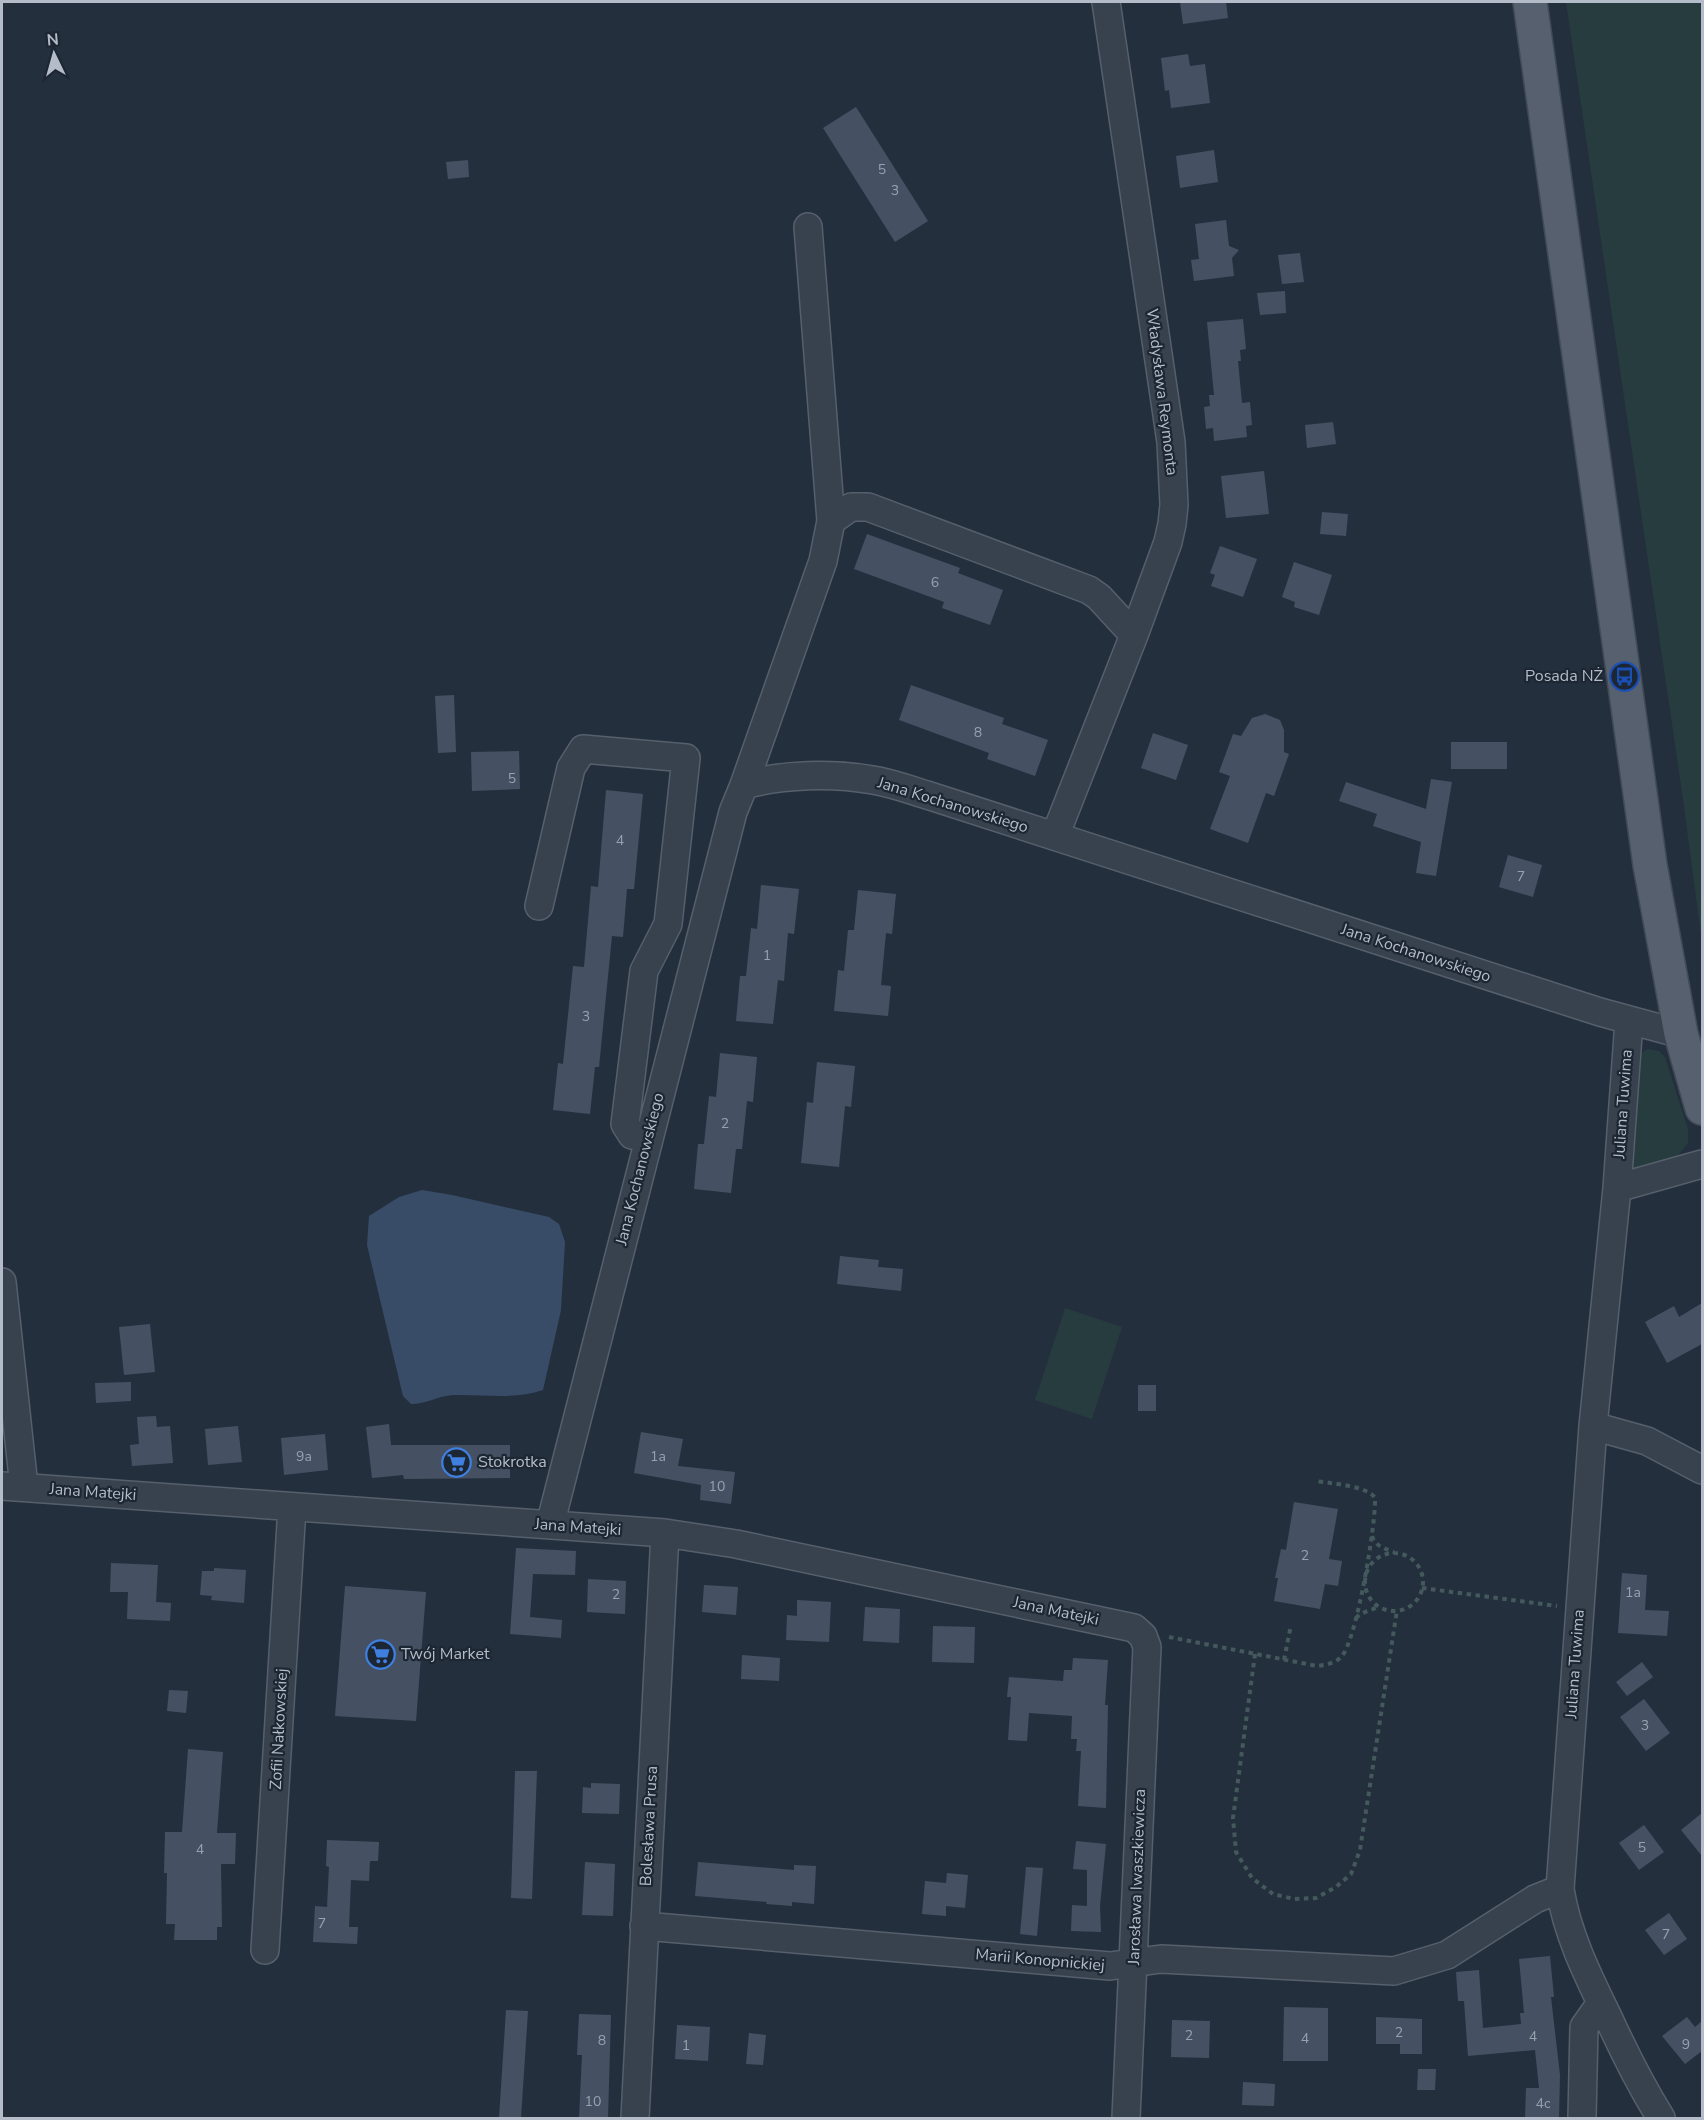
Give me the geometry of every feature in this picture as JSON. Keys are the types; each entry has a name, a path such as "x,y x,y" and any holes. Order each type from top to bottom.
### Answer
{"main road":[{"path":"1530,2 1650,865 1681,1034 1702,1108"}],"street":[{"name":"Władysława Reymonta","path":"1055,836 1134,635 1172,524 1174,476 1167,419 1106,2"},
{"path":"744,785 823,561 831,521 808,227"},
{"path":"831,521 851,507 868,507 1089,590 1099,597 1134,635"},
{"path":"539,906 571,768 583,748 686,758 668,924 644,971 625,1124 632,1135 648,1139"},
{"name":"Jana Kochanowskiego","path":"550,1525 732,812 744,785 770,779 796,777 874,780 927,795 1629,1021 1681,1034"},
{"name":"Juliana Tuwima","path":"1629,1021 1617,1188 1593,1426 1560,1888 1565,1917 1573,1940 1629,2061 1661,2118"},
{"name":"Juliana Tuwima","path":"1617,1188 1702,1164"},
{"path":"2,1282 13,1486"},
{"path":"1593,1426 1637,1437 1702,1470"},
{"name":"Jana Matejki","path":"13,1486 665,1533 736,1544 1127,1626 1141,1633"},
{"name":"Zofii Nałkowskiej","path":"265,1950 292,1507"},
{"name":"Bolesława Prusa","path":"635,2118 665,1533"},
{"name":"Jarosława Iwaszkiewicza","path":"1126,2118 1147,1647 1141,1633"},
{"name":"Marii Konopnickiej","path":"644,1926 1110,1966 1161,1959 1394,1971 1448,1955 1535,1899 1560,1888"},
{"path":"1582,2118 1584,2027 1601,2003"}],"path":[{"path":"1315,1481 1359,1489 1373,1494 1375,1506 1371,1532 1364,1584 1367,1593 1379,1607 1388,1610 1397,1610 1413,1603 1422,1588 1423,1577 1420,1568 1405,1554 1383,1549 1373,1540 1371,1532"},
{"path":"1141,1633 1317,1666 1331,1664 1342,1656 1369,1566 1376,1558 1395,1552"},
{"path":"1422,1588 1579,1608"},
{"path":"1355,1618 1379,1607"},
{"path":"1255,1654 1233,1818 1236,1852 1252,1878 1273,1894 1294,1899 1316,1898 1336,1887 1351,1874 1360,1850 1397,1610"},
{"path":"1284,1660 1291,1624"}],"green space":[{"path":"1566,2 1702,2 1702,942 1682,792"},
{"path":"1648,1049 1659,1051 1665,1057 1688,1129 1688,1143 1676,1158 1635,1170 1631,1167 1638,1058"},
{"path":"1065,1308 1122,1327 1092,1419 1035,1400"}],"water":[{"path":"422,1190 549,1217 559,1224 565,1242 561,1310 543,1390 510,1396 453,1395 411,1404 403,1396 367,1245 369,1216 399,1197"}],"building":[{"path":"1180,2 1226,2 1228,18 1183,24"},
{"path":"1188,54 1190,66 1205,64 1210,103 1171,108 1169,90 1165,91 1161,58"},
{"path":"856,107 928,221 895,242 823,128"},
{"path":"1214,150 1218,182 1180,188 1176,156"},
{"path":"468,160 469,177 448,179 446,162"},
{"path":"1226,220 1229,246 1239,250 1232,258 1234,276 1194,281 1191,260 1199,259 1195,224"},
{"path":"1300,253 1304,282 1282,284 1278,255"},
{"path":"1285,291 1286,313 1260,315 1257,293"},
{"path":"1243,319 1246,349 1240,350 1241,361 1238,361 1242,403 1250,402 1252,425 1246,426 1247,437 1214,441 1213,428 1206,429 1204,407 1210,406 1209,395 1214,395 1207,322"},
{"path":"1333,422 1336,444 1307,448 1305,425"},
{"path":"1264,471 1269,514 1226,518 1221,476"},
{"path":"1322,512 1348,514 1346,536 1320,534"},
{"path":"867,534 960,568 958,573 1003,590 990,625 942,608 944,602 854,569"},
{"path":"1220,546 1257,559 1243,597 1211,586 1215,575 1210,573"},
{"path":"1294,562 1332,575 1319,615 1294,607 1295,602 1282,597"},
{"path":"911,685 1004,718 1002,724 1048,740 1035,776 987,759 989,753 899,720"},
{"path":"454,695 456,752 438,753 435,696"},
{"path":"1265,714 1280,720 1284,730 1284,752 1289,754 1274,796 1266,793 1248,843 1210,829 1230,776 1219,772 1233,734 1241,736 1252,718"},
{"path":"1153,733 1188,745 1176,780 1141,768"},
{"path":"1451,742 1507,742 1507,769 1451,769"},
{"path":"519,751 520,789 472,791 471,752"},
{"path":"1431,779 1452,782 1436,876 1416,873 1421,842 1373,826 1377,814 1339,801 1346,782 1426,809"},
{"path":"606,790 643,794 634,889 627,889 623,937 612,936 599,1067 595,1067 590,1114 553,1110 558,1063 563,1064 573,966 584,967 591,886 598,887"},
{"path":"1508,855 1542,865 1533,897 1499,887"},
{"path":"761,885 799,889 794,934 788,933 784,981 778,980 773,1024 736,1021 740,976 746,976 751,928 757,929"},
{"path":"858,890 896,894 892,934 886,933 881,985 891,986 888,1016 834,1011 838,970 844,971 848,930 854,930"},
{"path":"720,1053 757,1057 753,1102 747,1101 742,1149 736,1149 731,1193 694,1189 698,1144 704,1144 709,1096 716,1097"},
{"path":"817,1062 855,1066 851,1107 845,1106 839,1167 801,1163 807,1102 813,1103"},
{"path":"840,1256 879,1260 878,1267 903,1269 901,1291 837,1284"},
{"path":"1702,1303 1702,1344 1667,1363 1645,1322 1674,1306 1679,1317"},
{"path":"150,1324 155,1372 124,1375 119,1327"},
{"path":"131,1382 131,1401 96,1403 95,1383"},
{"path":"1138,1385 1156,1385 1156,1411 1138,1411"},
{"path":"156,1416 157,1427 170,1426 173,1463 132,1466 130,1445 139,1444 137,1417"},
{"name":"Stokrotka","path":"389,1424 391,1445 510,1445 510,1478 404,1479 403,1475 372,1478 366,1427"},
{"path":"238,1426 242,1462 208,1465 205,1429"},
{"path":"641,1432 683,1439 678,1466 735,1472 731,1504 700,1500 701,1485 634,1473"},
{"path":"325,1434 328,1470 284,1475 281,1438"},
{"path":"1294,1502 1338,1509 1329,1559 1342,1561 1338,1586 1325,1584 1320,1609 1274,1601 1278,1578 1275,1578 1281,1549 1286,1550"},
{"path":"516,1548 576,1551 575,1575 533,1574 530,1617 562,1620 561,1638 510,1634"},
{"path":"111,1563 158,1565 156,1602 171,1603 170,1621 127,1619 128,1592 110,1592"},
{"path":"214,1568 246,1570 244,1603 211,1600 212,1596 200,1595 202,1571 214,1571"},
{"path":"1622,1573 1647,1575 1645,1610 1669,1611 1667,1636 1618,1633"},
{"path":"588,1579 626,1581 625,1614 587,1612"},
{"path":"704,1585 738,1587 736,1615 702,1612"},
{"name":"Twój Market","path":"345,1586 426,1592 416,1721 335,1716"},
{"path":"797,1600 831,1602 829,1642 786,1640 787,1615 797,1616"},
{"path":"865,1607 900,1609 899,1643 863,1641"},
{"path":"933,1626 975,1627 974,1663 932,1662"},
{"path":"742,1655 780,1658 779,1681 741,1679"},
{"path":"1073,1658 1108,1660 1105,1705 1108,1705 1106,1808 1078,1806 1081,1751 1076,1751 1077,1739 1071,1739 1072,1716 1029,1713 1027,1741 1008,1740 1011,1697 1007,1697 1009,1677 1063,1681 1064,1670 1072,1670"},
{"path":"1642,1662 1653,1677 1627,1696 1616,1682"},
{"path":"169,1690 188,1691 186,1713 167,1711"},
{"path":"1644,1699 1670,1733 1646,1751 1620,1717"},
{"path":"188,1749 223,1752 217,1833 236,1833 235,1864 221,1864 222,1927 217,1927 217,1940 174,1940 175,1924 166,1924 165,1832 182,1832"},
{"path":"515,1771 537,1771 532,1899 511,1898"},
{"path":"591,1783 620,1784 619,1814 582,1813 583,1787 591,1788"},
{"path":"1702,1813 1702,1856 1681,1830"},
{"path":"1644,1825 1664,1852 1639,1870 1619,1843"},
{"path":"327,1840 379,1842 378,1861 370,1861 369,1881 351,1880 349,1927 358,1927 357,1944 313,1942 315,1906 327,1907 329,1867 326,1866"},
{"path":"1076,1841 1106,1844 1100,1906 1101,1932 1071,1931 1072,1905 1087,1906 1087,1870 1073,1869"},
{"path":"585,1862 615,1864 613,1916 582,1915"},
{"path":"698,1862 794,1870 794,1865 816,1866 814,1904 792,1902 792,1906 695,1896"},
{"path":"1026,1867 1043,1868 1037,1936 1020,1934"},
{"path":"947,1873 968,1875 965,1908 946,1906 946,1916 922,1914 925,1881 946,1883"},
{"path":"1669,1913 1687,1939 1664,1955 1645,1930"},
{"path":"1550,1956 1554,1997 1551,1997 1560,2075 1559,2118 1525,2118 1526,2088 1539,2088 1535,2050 1468,2056 1464,2001 1458,2001 1456,1972 1479,1970 1483,2028 1521,2024 1520,2013 1524,2013 1519,1959"},
{"path":"1284,2007 1328,2008 1328,2061 1283,2061"},
{"path":"506,2010 528,2011 521,2118 499,2118"},
{"path":"579,2014 611,2015 608,2118 579,2118 582,2055 577,2055"},
{"path":"1376,2017 1422,2019 1422,2054 1400,2054 1400,2044 1376,2044"},
{"path":"1687,2017 1695,2027 1702,2021 1702,2051 1685,2064 1662,2036"},
{"path":"1172,2020 1210,2021 1209,2058 1171,2057"},
{"path":"677,2025 710,2027 708,2061 675,2059"},
{"path":"749,2033 766,2035 763,2065 746,2064"},
{"path":"1418,2069 1436,2069 1435,2090 1417,2090"},
{"path":"1243,2082 1275,2084 1274,2106 1242,2105"}],"place":[{"name":"Posada NŻ","path":"1624,676"},
{"name":"Stokrotka","path":"457,1462"},
{"name":"Twój Market","path":"380,1654"}]}
